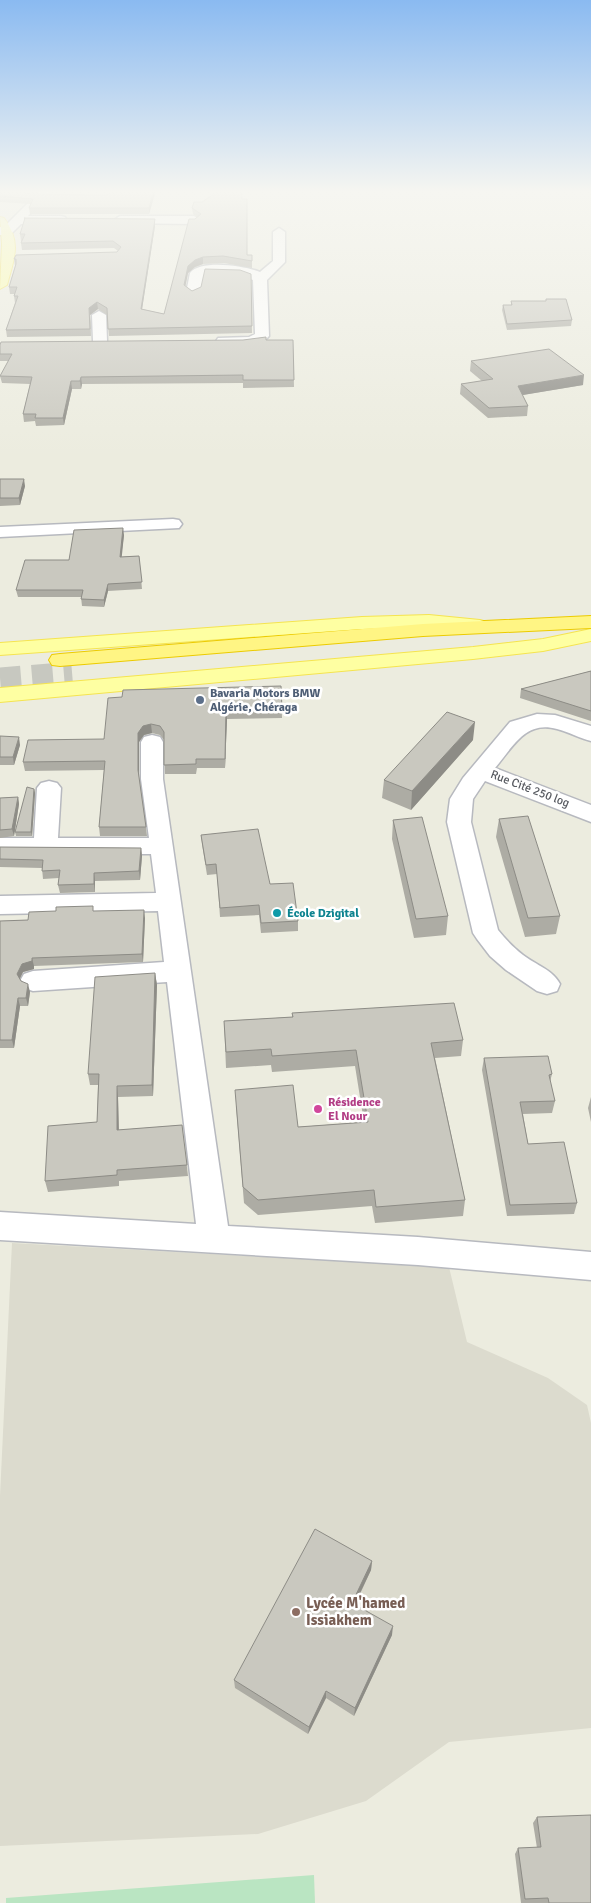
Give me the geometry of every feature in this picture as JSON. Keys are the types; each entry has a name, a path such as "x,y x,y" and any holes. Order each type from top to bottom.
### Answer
{"highway":[{"path":"591,622 480,626 66,666 591,634"}],"main road":[{"path":"0,649 362,623 429,622 480,626"},
{"path":"0,699 11,694 473,653 543,645 591,634"}],"street":[{"path":"193,293 195,279"},
{"path":"207,342 251,341 262,336 260,279"},
{"path":"99,315 100,342"},
{"path":"0,532 173,524"},
{"name":"Rue Cité 250 log","path":"591,734 550,720 526,723 518,727 481,771 591,814"},
{"path":"152,742 152,779 214,1239"},
{"path":"481,771 464,790 458,805 459,822 486,933 499,949 515,963 547,984"},
{"path":"45,846 49,788"},
{"path":"0,846 158,846 163,852"},
{"path":"0,905 169,902"},
{"path":"33,980 178,971"},
{"path":"0,1226 418,1251 591,1266"}],"shaded area":[{"name":"Lycée M'hamed Issiakhem","path":"12,1243 449,1267 467,1342 548,1378 587,1405 591,1423 591,1728 449,1742 366,1801 258,1834 0,1846 0,1496"}],"green space":[{"path":"314,1875 315,1903 6,1903 6,1898"}],"building":[{"path":"11,279 146,279 141,309 164,314 173,279 185,279 184,285 192,291 201,287 203,279 251,279 252,326 108,329 107,308 97,302 89,308 90,329 6,330 18,296 14,296 17,287 9,287"},
{"path":"546,299 566,299 572,320 507,324 503,305 512,305 511,301 546,301"},
{"path":"266,337 266,340 293,340 294,380 243,380 243,375 81,377 80,381 71,381 63,418 35,418 36,414 23,414 32,377 0,376 12,354 0,354 1,342 243,340"},
{"path":"549,349 584,375 518,386 528,406 489,408 461,384 493,379 471,361"},
{"path":"0,479 24,479 19,498 0,498"},
{"path":"123,528 120,557 139,556 142,582 108,584 104,600 81,599 83,590 16,590 25,560 69,560 74,530"},
{"path":"591,671 591,711 521,689"},
{"path":"281,686 282,709 226,709 225,759 196,759 196,764 164,765 164,732 160,726 151,724 143,726 138,733 138,770 146,827 99,827 105,761 23,762 28,740 104,739 108,698 122,697 123,690"},
{"path":"447,712 475,722 412,791 384,780"},
{"path":"0,736 19,737 13,757 0,757"},
{"path":"27,787 34,789 31,832 15,832"},
{"path":"18,797 12,829 0,830 0,798"},
{"path":"528,816 560,916 528,918 499,819"},
{"path":"422,817 448,916 416,919 393,820"},
{"path":"258,829 270,884 293,883 298,921 261,923 259,905 220,908 216,864 206,865 201,835"},
{"path":"0,847 141,848 139,871 94,873 94,884 58,885 60,870 42,871 43,860 0,859"},
{"path":"93,906 93,911 144,910 142,954 32,958 32,961 22,964 17,974 21,981 28,984 26,998 18,998 12,1040 0,1040 0,921 28,920 29,912 56,911 56,907"},
{"path":"155,973 152,1085 117,1086 117,1130 182,1125 187,1165 117,1170 117,1175 45,1181 48,1126 97,1122 99,1074 88,1074 95,977"},
{"path":"454,1003 463,1040 431,1043 465,1200 376,1207 374,1190 258,1200 243,1187 235,1090 293,1085 298,1127 368,1122 356,1050 272,1056 271,1049 226,1052 224,1021 293,1017 292,1013"},
{"path":"548,1056 552,1074 549,1075 555,1101 520,1102 528,1144 564,1142 577,1203 510,1205 484,1058"},
{"path":"315,1529 372,1561 352,1603 393,1626 355,1708 326,1691 309,1727 234,1680"},
{"path":"591,1815 591,1903 549,1903 548,1898 525,1899 518,1848 541,1847 537,1817"}],"tunnel":[{"path":"0,678 72,672"}],"place":[{"name":"Bavaria Motors BMW Algérie, Chéraga","path":"200,700"},
{"name":"École Dzigital","path":"277,913"},
{"name":"Résidence El Nour","path":"318,1109"},
{"name":"Lycée M'hamed Issiakhem","path":"296,1612"}]}
